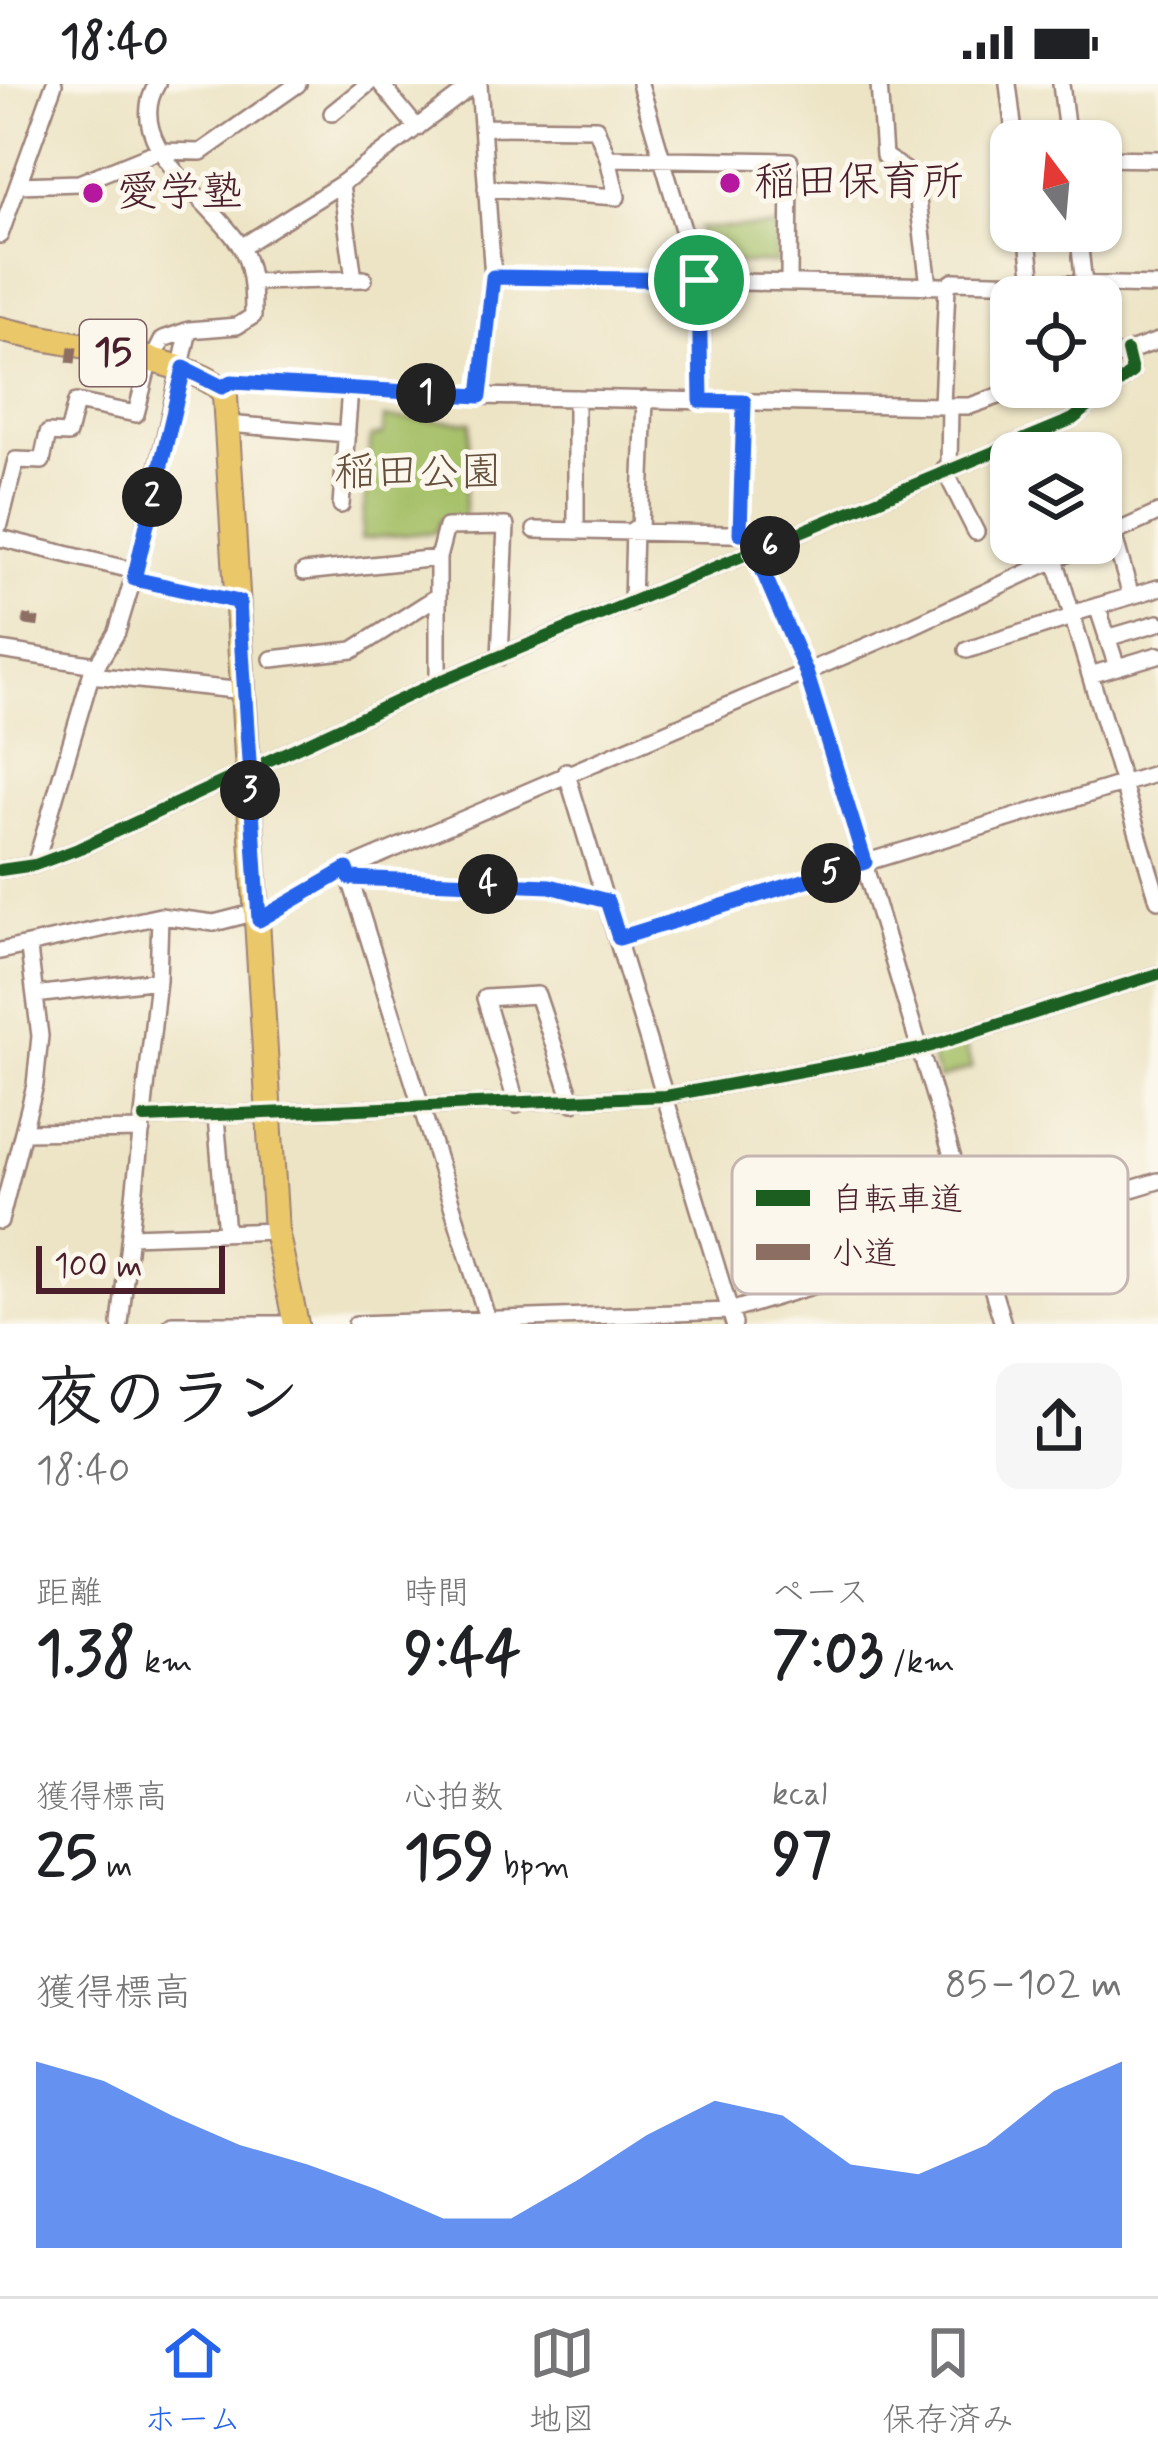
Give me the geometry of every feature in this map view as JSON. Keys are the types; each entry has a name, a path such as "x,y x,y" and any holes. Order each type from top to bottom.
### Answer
{"main road":[{"name":"15","path":"0,329 49,343 152,359 222,387"},
{"path":"222,387 229,424 276,1231 292,1324"}],"street":[{"path":"0,235 54,84"},
{"path":"0,524 16,460 42,461 48,433 68,434 76,402 136,414 163,339 189,330 237,326 253,316 253,282 242,248 148,134 147,108 157,84"},
{"path":"19,185 79,183 158,151 201,152 298,84"},
{"path":"332,113 368,84"},
{"path":"381,84 417,128"},
{"path":"242,248 341,184 477,84 493,277 480,396"},
{"path":"640,84 699,280 701,401"},
{"path":"879,84 884,156 915,178 929,285"},
{"path":"1008,84 1012,120"},
{"path":"1061,84 1065,120"},
{"path":"482,128 596,128 616,197 486,188"},
{"path":"608,158 790,161 789,282"},
{"path":"1122,159 1158,160"},
{"path":"253,282 359,279 341,184"},
{"path":"493,277 947,286 954,281 990,282"},
{"path":"1122,285 1158,286"},
{"path":"947,286 946,468 976,532"},
{"path":"35,865 93,670 117,632 134,575 189,330"},
{"path":"1122,354 1158,341"},
{"path":"1046,432 1072,419 1132,372 1127,352"},
{"path":"222,387 232,382 480,396 946,406 970,406 990,399"},
{"path":"341,505 350,388"},
{"path":"576,398 576,530"},
{"path":"632,603 645,399"},
{"path":"740,533 744,402"},
{"path":"229,424 347,434"},
{"path":"0,870 35,865 176,805 249,765 343,730 438,682 755,553 946,468 990,455"},
{"path":"1122,530 1158,516"},
{"path":"438,682 438,558 446,527 506,526 500,657"},
{"path":"535,530 740,533 776,535 779,542"},
{"path":"0,538 239,602"},
{"path":"755,553 806,672 952,1156"},
{"path":"304,572 438,558"},
{"path":"0,951 29,949 160,916 214,923 258,916 566,771 806,672 1044,564"},
{"path":"1057,564 1158,900"},
{"path":"1118,564 1131,596"},
{"path":"967,650 1158,588"},
{"path":"272,659 353,650 438,596"},
{"path":"1097,606 1117,667"},
{"path":"1108,638 1158,623"},
{"path":"0,650 93,670 244,692"},
{"path":"1090,675 1158,655"},
{"path":"566,771 732,1317"},
{"path":"619,938 1158,773"},
{"path":"348,873 550,886 607,901"},
{"path":"348,873 488,1322"},
{"path":"120,1324 158,980 160,916"},
{"path":"0,1220 26,1132 40,1036 29,949"},
{"path":"26,1132 216,1117 666,1096 921,1049 1158,974"},
{"path":"35,995 158,980"},
{"path":"517,1105 485,998 537,995 573,1103"},
{"path":"216,1117 226,1233"},
{"path":"1128,1190 1158,1181"},
{"path":"130,1237 276,1231"},
{"path":"356,1324 732,1317 801,1294"},
{"path":"993,1294 1003,1324"},
{"path":"172,1324 250,1320 292,1324"}],"green space":[{"path":"776,227 776,263 714,264 706,258 699,228"},
{"name":"稲田公園","path":"384,418 471,422 464,520 439,521 436,532 361,539 371,437 383,435"},
{"path":"964,1041 972,1068 939,1079 929,1052"}],"marked path":[{"path":"71,363 73,347"},
{"path":"28,615 27,621 47,624"}],"cycle path":[{"path":"0,870 35,865 78,849 438,682 1073,419 1132,372 1127,351"},
{"path":"144,1118 666,1096 921,1049 1158,974"}],"place":[{"name":"稲田保育所","path":"730,183"},
{"name":"愛学塾","path":"93,193"}],"route":[{"path":"493,277 699,280 701,401 744,402 740,533 776,535 779,542 755,553 806,672 865,862 619,938 607,901 550,886 350,878 347,869 259,920 239,602 134,579 184,368 222,387 232,382 480,396 493,277"}]}
